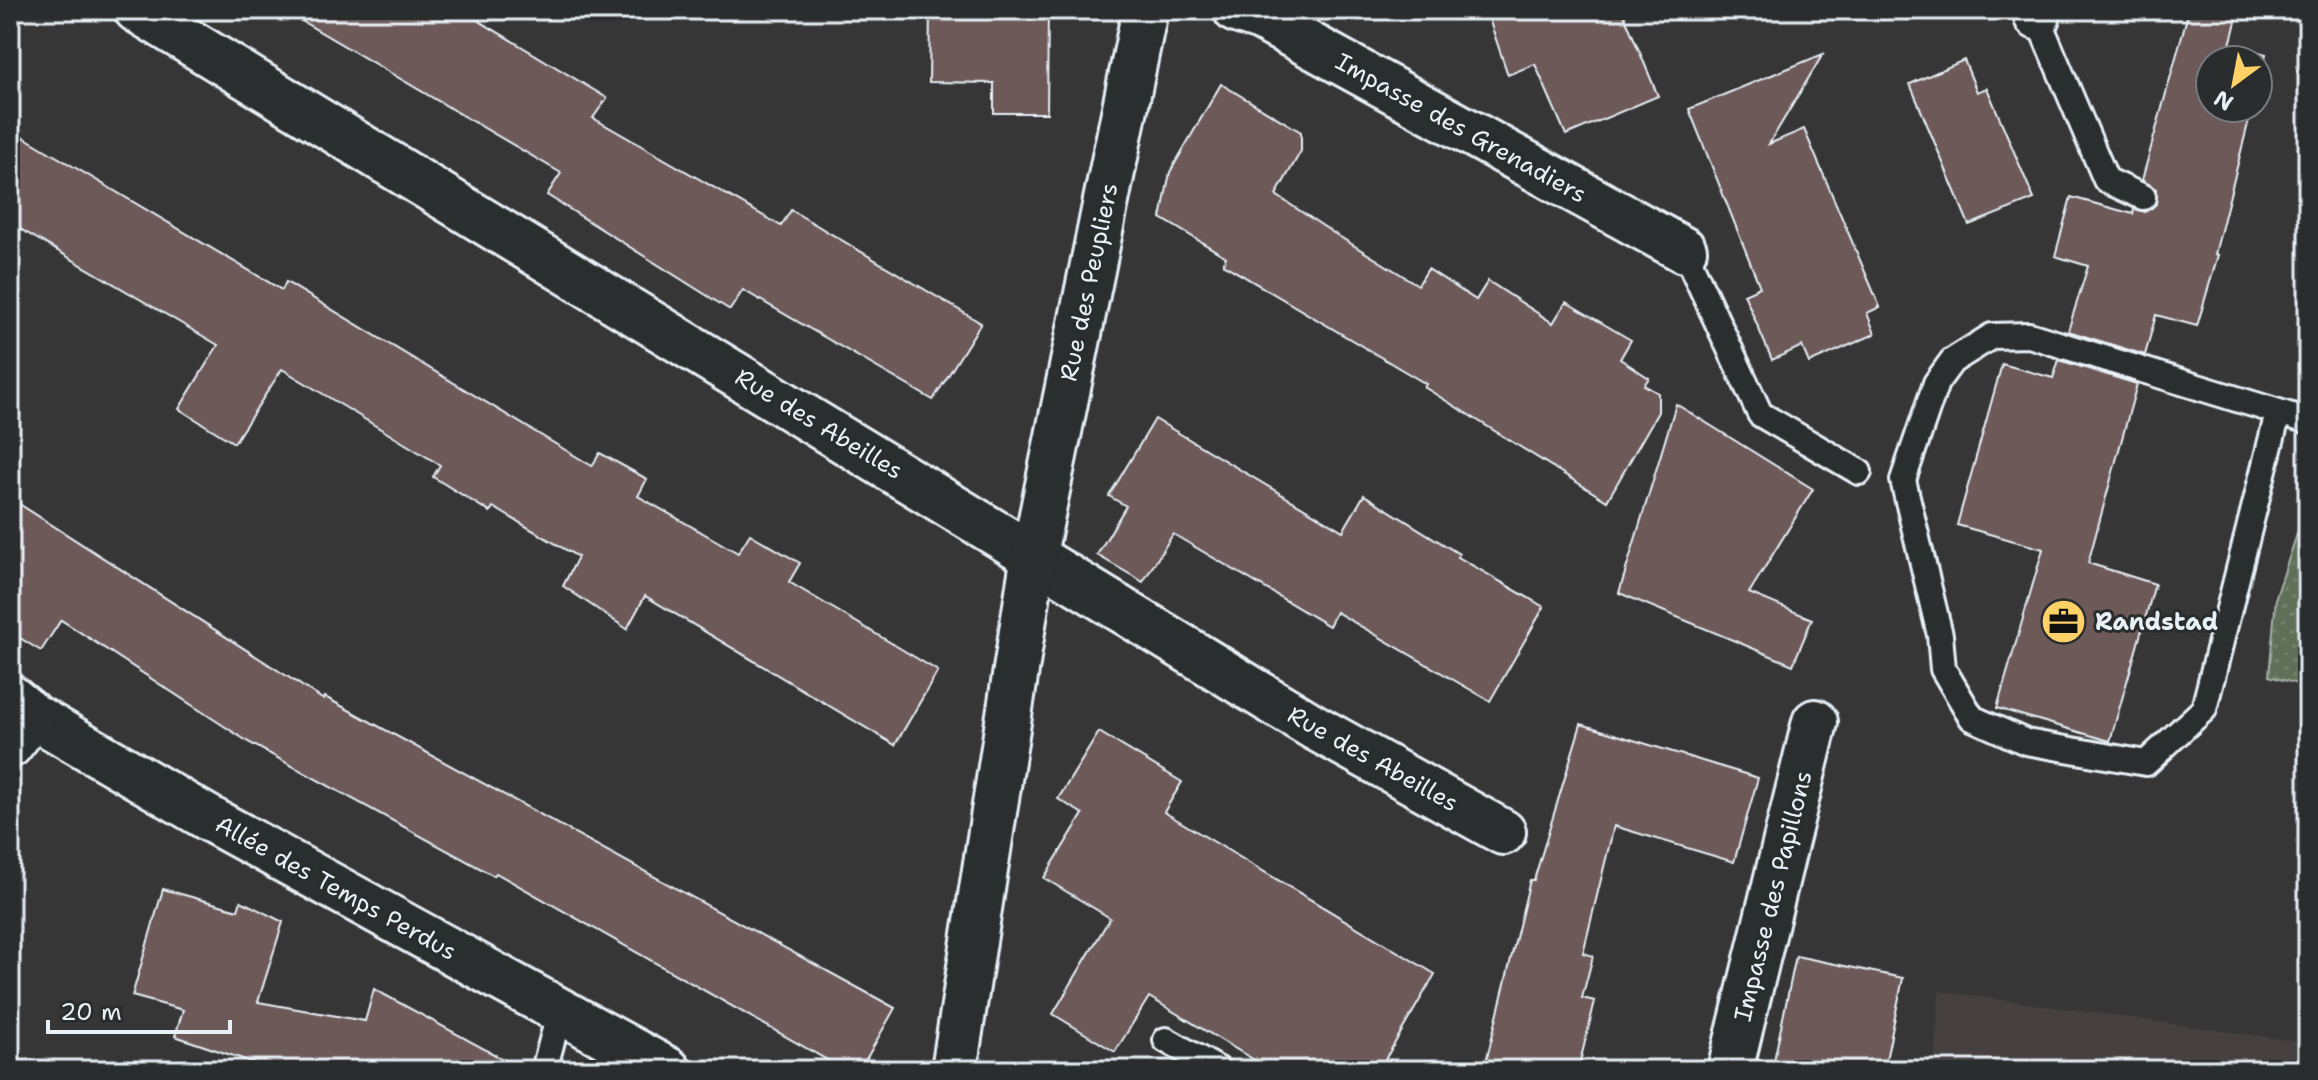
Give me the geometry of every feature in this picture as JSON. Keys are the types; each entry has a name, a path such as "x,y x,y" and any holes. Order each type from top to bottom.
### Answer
{"street":[{"name":"Rue des Abeilles","path":"137,10 1314,727 1503,832"},
{"name":"Rue des Peupliers","path":"954,1070 1034,554 1145,10"},
{"name":"Impasse des Grenadiers","path":"1236,10 1261,18 1684,250"},
{"name":"Allée des Temps Perdus","path":"18,719 215,822 668,1070"},
{"name":"Impasse des Papillons","path":"1730,1070 1815,722"}],"lane":[{"path":"2038,14 2106,180 2143,197"},
{"path":"1684,250 1760,414 1859,472"},
{"path":"2278,413 2204,709 2146,763 2026,742 1972,718 1943,669 1940,635 1903,480 1936,383 1952,361 1992,336 2029,335 2308,421"},
{"path":"544,1070 560,1011"},
{"path":"1166,1040 1219,1070"}],"shaded area":[{"path":"1939,991 2308,1043 2308,1070 1934,1070"}],"green space":[{"path":"2308,510 2308,687 2269,676 2276,597 2302,519"}],"building":[{"path":"283,10 461,10 607,98 593,118 781,226 791,210 981,323 933,400 743,290 730,310 547,195 561,173"},
{"path":"930,10 1048,10 1047,113 994,113 994,83 929,82"},
{"path":"1486,10 1622,10 1658,96 1566,135 1535,64 1508,75"},
{"path":"2189,10 2239,10 2230,44 2194,44 2194,124 2248,124 2215,254 2218,255 2197,326 2156,315 2145,355 2068,331 2088,266 2055,256 2071,197 2133,214 2134,209 2145,212 2156,204 2156,189 2142,180"},
{"path":"1823,54 1769,144 1804,129 1880,307 1867,313 1875,334 1809,363 1802,346 1772,360 1744,294 1760,287 1689,109"},
{"path":"1964,60 1977,92 1987,88 2034,199 1969,225 1910,84"},
{"path":"1221,84 1301,132 1301,151 1276,195 1332,232 1418,285 1428,269 1476,300 1488,281 1553,323 1566,302 1631,340 1620,359 1649,378 1644,385 1658,393 1658,412 1607,501 1424,387 1426,384 1223,264 1226,257 1161,218 1170,172"},
{"path":"10,129 282,290 286,282 592,466 600,453 647,479 638,496 738,553 750,534 800,563 789,582 938,671 895,745 645,596 627,629 563,586 578,557 493,507 490,512 433,477 440,465 282,369 234,443 179,409 218,345 10,223"},
{"path":"2059,360 2137,384 2088,563 2155,584 2110,741 1997,708 2043,549 1957,525 2002,364 2053,378"},
{"path":"1676,404 1813,489 1749,593 1812,619 1793,665 1619,593"},
{"path":"1155,419 1343,531 1364,495 1459,554 1458,557 1544,607 1490,701 1336,612 1329,626 1173,534 1143,582 1097,555 1126,506 1109,496"},
{"path":"10,498 324,700 325,697 895,1008 860,1070 845,1070 496,873 494,876 250,743 61,620 41,651 10,632"},
{"path":"1581,724 1758,778 1734,862 1614,826 1583,953 1593,956 1582,998 1595,1001 1578,1070 1484,1070 1530,880 1534,880"},
{"path":"1099,732 1182,782 1164,812 1435,974 1379,1070 1271,1070 1149,997 1115,1052 1053,1014 1110,918 1044,878 1083,814 1058,799"},
{"path":"163,889 238,910 241,901 283,922 258,1002 365,1021 374,989 523,1070 275,1070 175,1036 183,1010 132,996"},
{"path":"1796,956 1903,978 1884,1070 1772,1070"}],"place":[{"name":"Randstad","path":"2064,622"}]}
